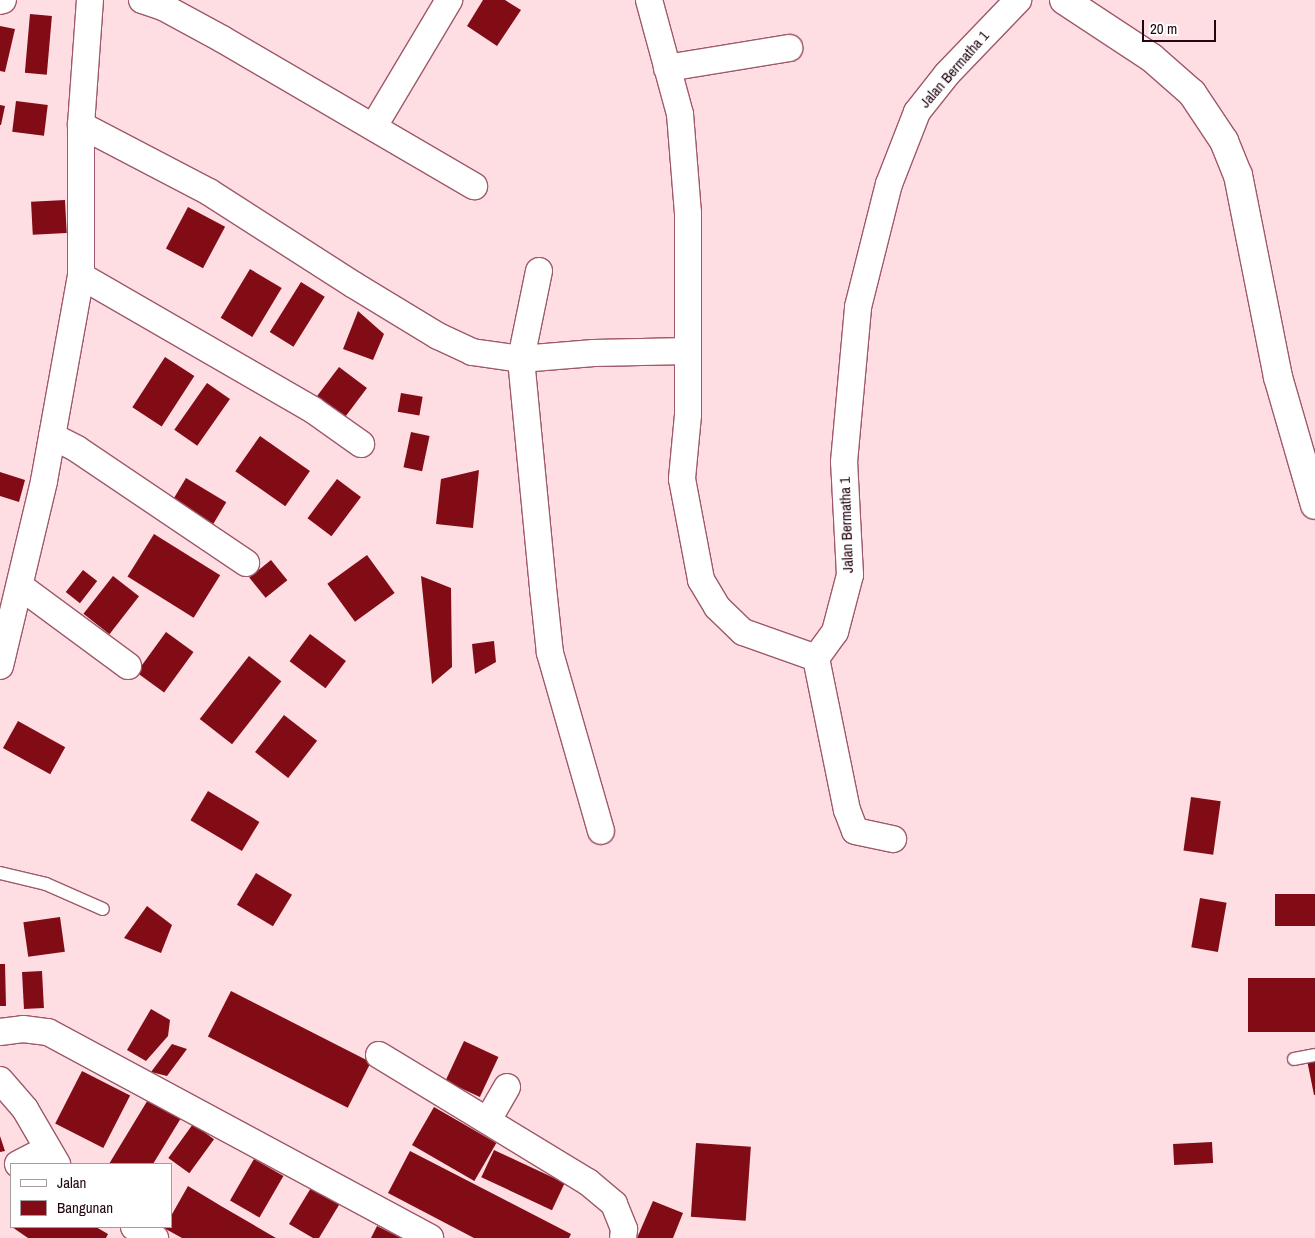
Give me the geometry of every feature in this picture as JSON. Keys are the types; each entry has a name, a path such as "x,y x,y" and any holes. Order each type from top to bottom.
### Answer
{"street":[{"path":"0,666 20,587 52,436 80,276 81,125 90,0"},
{"path":"142,0 165,8 206,30 374,126 474,186"},
{"path":"374,126 449,0"},
{"path":"649,0 680,114 688,213 688,415 682,479 701,580 717,607 743,632 816,658 847,810 855,831 893,839"},
{"name":"Jalan Bermatha 1","path":"816,658 835,632 850,575 844,462 858,317 872,242 889,184 917,112 947,74 1018,0"},
{"path":"1064,0 1152,58 1185,87 1224,141 1238,175 1278,377 1315,505"},
{"path":"667,68 789,48"},
{"path":"81,125 209,192 438,336 472,352 521,359 594,353 688,351"},
{"path":"539,271 521,359 550,653 601,831"},
{"path":"80,276 313,410 361,444"},
{"path":"52,436 77,449 246,563"},
{"path":"20,587 128,666"},
{"path":"0,1032 23,1029 48,1032 430,1238"},
{"path":"379,1055 588,1182 614,1204 624,1229 623,1238"},
{"path":"0,1080 25,1110 51,1157 23,1163"},
{"path":"488,1120 507,1087"},
{"path":"136,1228 155,1238"}],"lane":[{"path":"0,873 46,884 103,909"},
{"path":"1294,1059 1315,1055"}],"building":[{"path":"483,0 505,0 521,10 497,46 467,26"},
{"path":"30,14 52,16 47,75 25,73"},
{"path":"0,26 15,29 5,72 0,71"},
{"path":"16,101 48,105 44,136 12,132"},
{"path":"0,105 5,106 1,125 0,125"},
{"path":"65,200 67,233 33,235 31,202"},
{"path":"188,207 225,227 203,268 166,248"},
{"path":"250,269 282,288 252,337 221,318"},
{"path":"301,282 325,297 293,347 270,332"},
{"path":"358,311 384,334 373,360 343,349"},
{"path":"165,357 194,376 162,426 132,407"},
{"path":"339,367 367,388 345,418 317,397"},
{"path":"207,383 230,399 197,446 174,430"},
{"path":"401,393 423,397 419,416 398,412"},
{"path":"411,432 430,436 422,471 404,467"},
{"path":"260,436 310,471 285,506 235,471"},
{"path":"479,470 473,528 436,524 441,479"},
{"path":"0,472 25,480 19,502 0,496"},
{"path":"186,478 226,502 211,528 171,504"},
{"path":"337,479 361,497 331,536 308,518"},
{"path":"154,534 220,575 194,618 128,576"},
{"path":"367,555 395,593 355,622 327,584"},
{"path":"271,560 287,580 266,598 249,578"},
{"path":"83,570 97,581 80,603 66,592"},
{"path":"113,576 139,596 109,634 83,614"},
{"path":"421,576 451,588 452,667 432,684"},
{"path":"166,632 194,652 164,692 137,672"},
{"path":"310,634 346,661 325,688 290,661"},
{"path":"494,641 496,662 475,674 472,644"},
{"path":"249,656 281,681 232,744 200,719"},
{"path":"284,715 317,741 288,778 255,752"},
{"path":"18,721 65,747 50,774 3,748"},
{"path":"208,791 259,822 242,851 190,820"},
{"path":"1191,797 1221,801 1213,855 1183,850"},
{"path":"256,873 292,895 273,926 237,905"},
{"path":"1275,894 1315,894 1315,926 1275,926"},
{"path":"1200,898 1227,903 1218,952 1191,947"},
{"path":"147,906 172,925 161,953 124,938"},
{"path":"60,917 65,952 28,957 23,922"},
{"path":"0,964 5,964 6,1006 0,1006"},
{"path":"42,971 44,1008 24,1009 22,972"},
{"path":"1248,978 1315,978 1315,1032 1248,1032"},
{"path":"231,991 371,1062 348,1108 208,1036"},
{"path":"151,1009 170,1020 168,1036 146,1061 127,1050"},
{"path":"464,1041 498,1057 480,1097 445,1081"},
{"path":"172,1044 187,1049 167,1076 151,1072"},
{"path":"1315,1059 1315,1095 1314,1095 1307,1060"},
{"path":"82,1071 130,1096 103,1148 55,1124"},
{"path":"149,1098 181,1118 154,1163 110,1163"},
{"path":"434,1107 496,1143 474,1181 412,1145"},
{"path":"193,1124 214,1139 189,1173 168,1158"},
{"path":"0,1136 5,1151 0,1152"},
{"path":"1212,1142 1213,1163 1174,1165 1173,1144"},
{"path":"696,1143 751,1147 746,1221 691,1217"},
{"path":"494,1150 565,1183 552,1210 481,1177"},
{"path":"410,1151 571,1234 569,1238 474,1238 388,1193"},
{"path":"254,1159 283,1176 259,1218 230,1201"},
{"path":"314,1183 342,1200 319,1238 313,1238 289,1224"},
{"path":"188,1186 276,1238 182,1238 164,1228 172,1228 172,1214"},
{"path":"653,1201 683,1213 673,1238 637,1238"},
{"path":"377,1226 401,1238 371,1238"},
{"path":"13,1228 98,1228 108,1234 106,1238 28,1238"}]}
